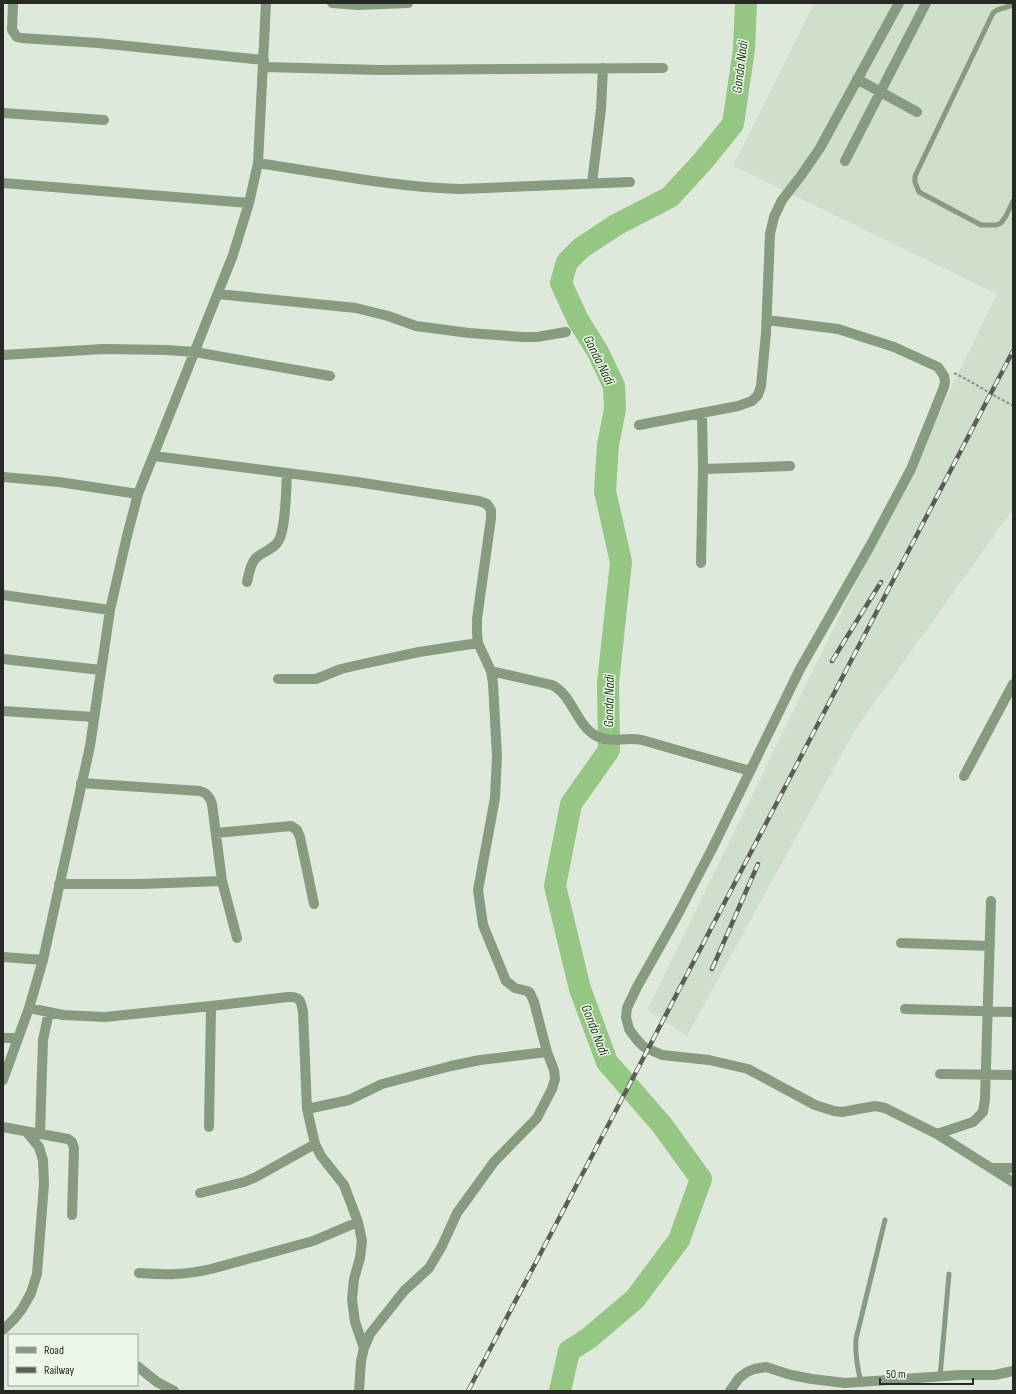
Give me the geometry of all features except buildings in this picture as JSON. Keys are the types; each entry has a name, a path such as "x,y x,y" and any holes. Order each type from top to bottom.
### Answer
{"street":[{"path":"13,3 12,30 17,37 21,38 98,42 264,63 380,70 663,68"},
{"path":"3,1080 29,1008 43,960 90,746 110,610 138,494 196,352 233,255 249,203 258,163 266,3"},
{"path":"332,3 358,5 408,3"},
{"path":"639,426 738,406 752,401 758,395 761,386 767,320 770,234 774,217 782,200 800,178 820,148 899,3"},
{"path":"845,162 926,3"},
{"path":"592,183 601,109 603,68"},
{"path":"857,79 917,112"},
{"path":"3,113 104,120"},
{"path":"258,163 405,185 444,189 630,182"},
{"path":"3,183 249,203"},
{"path":"218,294 356,308 388,316 416,326 469,333 537,337 566,332"},
{"path":"767,320 838,329 894,347 938,367 942,371 945,382 911,469 870,546 800,669 709,856 677,916 636,987 627,1008 626,1017 629,1029 644,1047 662,1055 709,1060 748,1069 816,1105 834,1111 842,1112 875,1106 885,1108 937,1134 1013,1182"},
{"path":"3,355 103,349 196,352 330,376"},
{"path":"700,563 703,469 702,413"},
{"path":"154,456 357,482 479,501 487,504 491,510 477,619 477,634 478,643 491,671 493,683 497,757 495,798 478,890 479,904 483,925 506,981 516,988 527,991 534,1002 547,1052 554,1070 555,1079 552,1089 537,1118 494,1162 457,1213 442,1246 429,1268 404,1291 370,1334 364,1348 361,1361 359,1391"},
{"path":"703,469 790,466"},
{"path":"247,582 251,566 256,558 275,546 283,530 287,473"},
{"path":"3,477 59,482 138,494"},
{"path":"3,595 110,610"},
{"path":"278,679 316,679 341,669 358,665 419,652 478,643"},
{"path":"3,659 102,670"},
{"path":"491,671 552,685 559,688 565,695 586,730 605,739 642,740 750,771"},
{"path":"964,776 1013,684"},
{"path":"3,712 94,717"},
{"path":"81,783 200,791 205,793 210,798 212,804 222,881 237,938"},
{"path":"216,833 290,826 297,830 300,837 314,904"},
{"path":"59,884 141,884 222,881"},
{"path":"937,1134 973,1122 983,1112 986,1075 991,901"},
{"path":"901,942 990,946"},
{"path":"3,957 43,960"},
{"path":"29,1008 63,1015 105,1017 288,997 299,999 303,1012 307,1109 315,1144 321,1156 344,1185 358,1222 362,1241 360,1258 354,1279 352,1299 355,1322 364,1348"},
{"path":"210,1127 211,1006"},
{"path":"906,1009 1013,1012"},
{"path":"40,1134 43,1040 49,1012"},
{"path":"3,1038 18,1038"},
{"path":"307,1109 349,1100 382,1084 450,1066 480,1060 547,1052"},
{"path":"940,1074 1013,1075"},
{"path":"3,1127 68,1139 72,1142 74,1148 72,1214"},
{"path":"3,1330 22,1309 31,1293 37,1274 44,1184 43,1160 39,1147 26,1131"},
{"path":"200,1193 250,1180 315,1144"},
{"path":"991,1168 1013,1168"},
{"path":"139,1273 172,1275 195,1273 313,1241 358,1222"},
{"path":"138,1367 157,1382 174,1391"},
{"path":"730,1391 739,1378 747,1372 766,1367 791,1375 845,1383 940,1376 995,1375 1013,1371"}],"lane":[{"path":"1013,5 997,10 993,13 915,176 914,182 919,192 980,225 996,225 1001,223 1013,201"},
{"path":"861,1382 856,1366 856,1339 885,1220"},
{"path":"940,1376 949,1274"}],"path":[{"path":"942,371 952,372 973,382 1012,405 1013,404"}],"shaded area":[{"path":"814,3 1013,3 1013,509 855,730 687,1036 647,1010 997,294 733,166"}],"waterway":[{"name":"Gonda Nadi","path":"560,1391 569,1351 589,1338 635,1299 679,1240 701,1179 662,1125 607,1062 580,989 555,886 571,804 609,750 608,683 621,562 605,491 608,445 615,409 614,386 598,352 578,320 561,283 567,262 581,248 616,225 670,197 703,161 733,124 744,49 746,3"}],"railway":[{"path":"468,1391 1013,351"},
{"path":"832,661 881,582"},
{"path":"712,969 758,864"}]}
